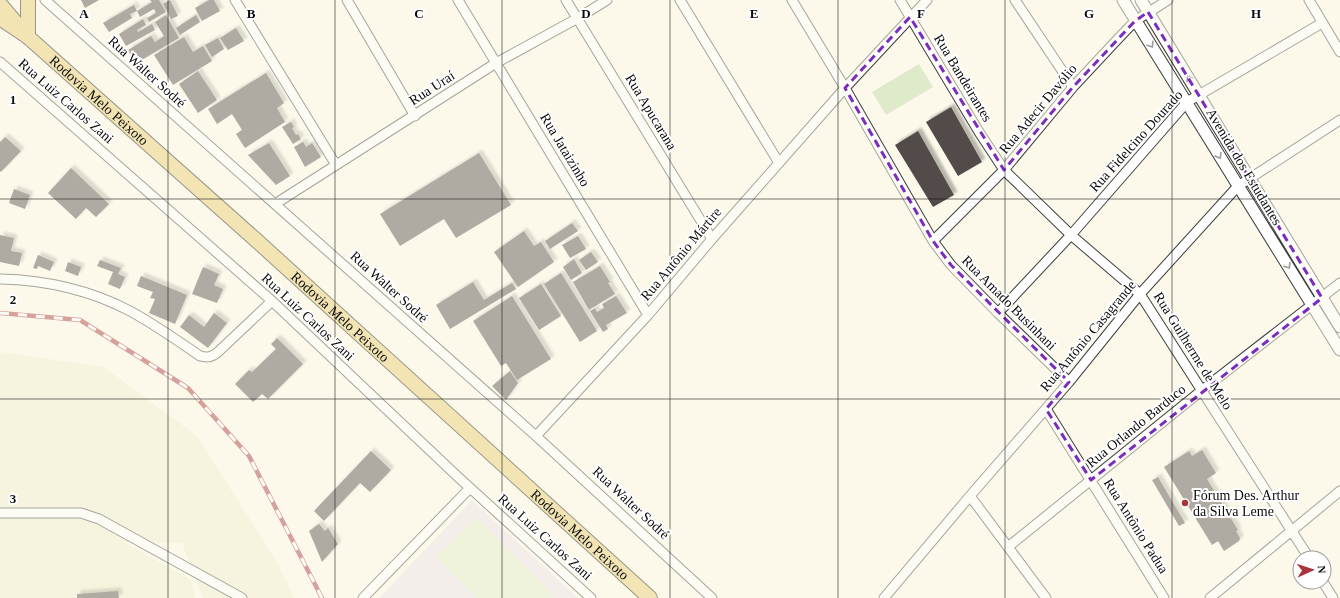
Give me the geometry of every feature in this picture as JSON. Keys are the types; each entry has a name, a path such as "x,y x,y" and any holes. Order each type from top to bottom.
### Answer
{"main road":[{"path":"28,0 28,37"},
{"name":"Rodovia Melo Peixoto","path":"0,4 28,37"},
{"name":"Rodovia Melo Peixoto","path":"0,18 28,37 256,240 650,598"}],"street":[{"name":"Rua Walter Sodré","path":"45,0 536,436 712,598"},
{"path":"235,0 336,165"},
{"path":"347,0 416,116"},
{"name":"Rua Jataizinho","path":"458,0 648,314"},
{"name":"Rua Apucarana","path":"566,0 712,239"},
{"name":"Rua Uraí","path":"275,204 416,116 496,63 578,18 607,0"},
{"path":"680,0 779,163"},
{"name":"Rua Amado Businhani","path":"792,0 845,88 933,241 951,265 1069,382"},
{"name":"Rua Bandeirantes","path":"900,0 979,132 1004,170"},
{"name":"Rua Antônio Mártire","path":"536,436 648,314 845,88 927,0"},
{"path":"1015,0 1072,87"},
{"name":"Avenida dos Estudantes","path":"1123,0 1340,350"},
{"name":"Avenida dos Estudantes","path":"1141,0 1340,327"},
{"name":"Rua Adecir Davólio","path":"933,241 1004,170 1072,87 1135,21 1168,0"},
{"path":"1309,0 1340,52"},
{"name":"Rua Fidelcino Dourado","path":"998,313 1071,235 1187,102 1322,23"},
{"name":"Rua Luiz Carlos Zani","path":"0,62 272,301 470,488 591,598"},
{"name":"Rua Antônio Casagrande","path":"884,598 1069,382 1140,294 1238,186 1340,120"},
{"name":"Rua Guilherme de Melo","path":"1004,170 1071,235 1140,294 1304,550"},
{"path":"0,279 46,282 88,294 112,303 151,323 200,356 207,358 218,352 272,301"},
{"name":"Rua Orlando Barduco","path":"1008,547 1201,391 1340,283"},
{"name":"Rua Antônio Padua","path":"1046,409 1164,598"},
{"path":"363,598 470,488"},
{"path":"1210,598 1340,491"},
{"path":"970,496 1046,598"},
{"path":"0,513 81,513 100,519 242,598"}],"highlighted area":[{"path":"1148,12 1322,298 1091,480 1046,409 1069,382 951,265 933,241 845,88 910,17 1004,170 1073,87 1135,21"}],"shaded area":[{"path":"0,352 104,367 197,436 275,559 294,598 203,598 182,543 124,542 191,580 195,598 0,598"},
{"path":"472,500 578,598 379,598"}],"green space":[{"path":"919,64 933,87 886,115 872,92"},
{"path":"477,517 553,594 549,598 477,598 436,557"}],"building":[{"path":"81,0 99,0 85,8"},
{"path":"150,0 159,0 166,12 149,22 147,18 156,13 154,9 140,17 137,11 152,2"},
{"path":"170,0 178,16 171,19 163,4"},
{"path":"209,0 214,0 220,11 202,21 195,8"},
{"path":"134,5 137,11 130,14 132,18 109,32 103,23"},
{"path":"166,15 179,38 135,64 128,50 151,36 155,42 164,36 155,22"},
{"path":"196,15 200,22 180,35 176,28"},
{"path":"143,19 146,25 137,30 138,32 152,24 155,30 126,46 119,34"},
{"path":"236,28 244,41 228,50 220,38"},
{"path":"184,37 193,52 203,46 212,61 173,85 154,55"},
{"path":"218,38 224,49 212,57 205,45"},
{"path":"198,71 217,100 198,113 179,84"},
{"path":"266,73 284,103 277,108 285,122 245,148 236,134 242,130 232,114 217,124 208,109"},
{"path":"951,107 982,162 958,176 926,122"},
{"path":"291,122 294,127 292,128 296,135 298,134 301,139 293,144 282,127"},
{"path":"918,131 954,195 933,207 895,145"},
{"path":"5,137 21,151 1,172 0,142"},
{"path":"303,142 306,147 312,143 321,157 305,167 294,147"},
{"path":"269,143 290,176 276,185 248,155"},
{"path":"479,153 511,205 456,238 444,219 400,246 380,214"},
{"path":"71,168 109,204 96,217 86,208 76,219 48,193"},
{"path":"14,189 30,195 25,209 9,203"},
{"path":"572,223 578,231 550,249 545,241"},
{"path":"524,231 534,246 541,242 554,262 518,287 494,252"},
{"path":"0,235 14,238 11,251 22,253 19,266 0,262"},
{"path":"578,236 586,249 570,258 562,245"},
{"path":"591,252 598,262 586,270 579,260"},
{"path":"38,255 54,262 50,271 38,266 37,269 33,268"},
{"path":"574,259 582,273 571,280 563,267"},
{"path":"100,260 121,268 118,274 125,277 120,289 108,284 113,272 97,266"},
{"path":"68,262 81,267 78,276 65,271"},
{"path":"600,266 610,282 608,283 615,294 589,310 573,282"},
{"path":"203,267 219,274 214,285 223,289 217,303 192,294"},
{"path":"561,273 597,331 580,342 544,284"},
{"path":"141,276 187,295 175,324 149,313 155,299 150,298 153,292 137,286"},
{"path":"473,282 484,300 512,283 516,289 450,329 436,305"},
{"path":"541,284 561,316 539,330 519,298"},
{"path":"512,296 551,359 517,380 506,363 501,366 473,321"},
{"path":"616,296 627,313 606,325 608,329 603,332 590,311 595,308 597,312 604,308 602,304"},
{"path":"214,313 227,323 208,348 180,327 189,315 204,327"},
{"path":"277,338 303,364 268,399 262,394 253,402 235,384 249,370 252,372 276,349 271,344"},
{"path":"510,371 518,383 506,400 492,386"},
{"path":"1202,450 1216,473 1207,479 1238,530 1236,531 1240,538 1239,541 1224,551 1218,541 1212,545 1164,467 1189,451 1192,456"},
{"path":"371,451 391,470 370,492 360,483 324,521 314,511"},
{"path":"1158,477 1185,523 1179,526 1152,480"},
{"path":"319,524 325,531 328,528 338,544 322,562 309,531"},
{"path":"118,591 119,598 77,598 77,594"}],"railway":[{"path":"0,313 80,320 188,388 249,456 322,598"}],"place":[{"name":"Fórum Des. Arthur da Silva Leme","path":"1185,503"}]}
